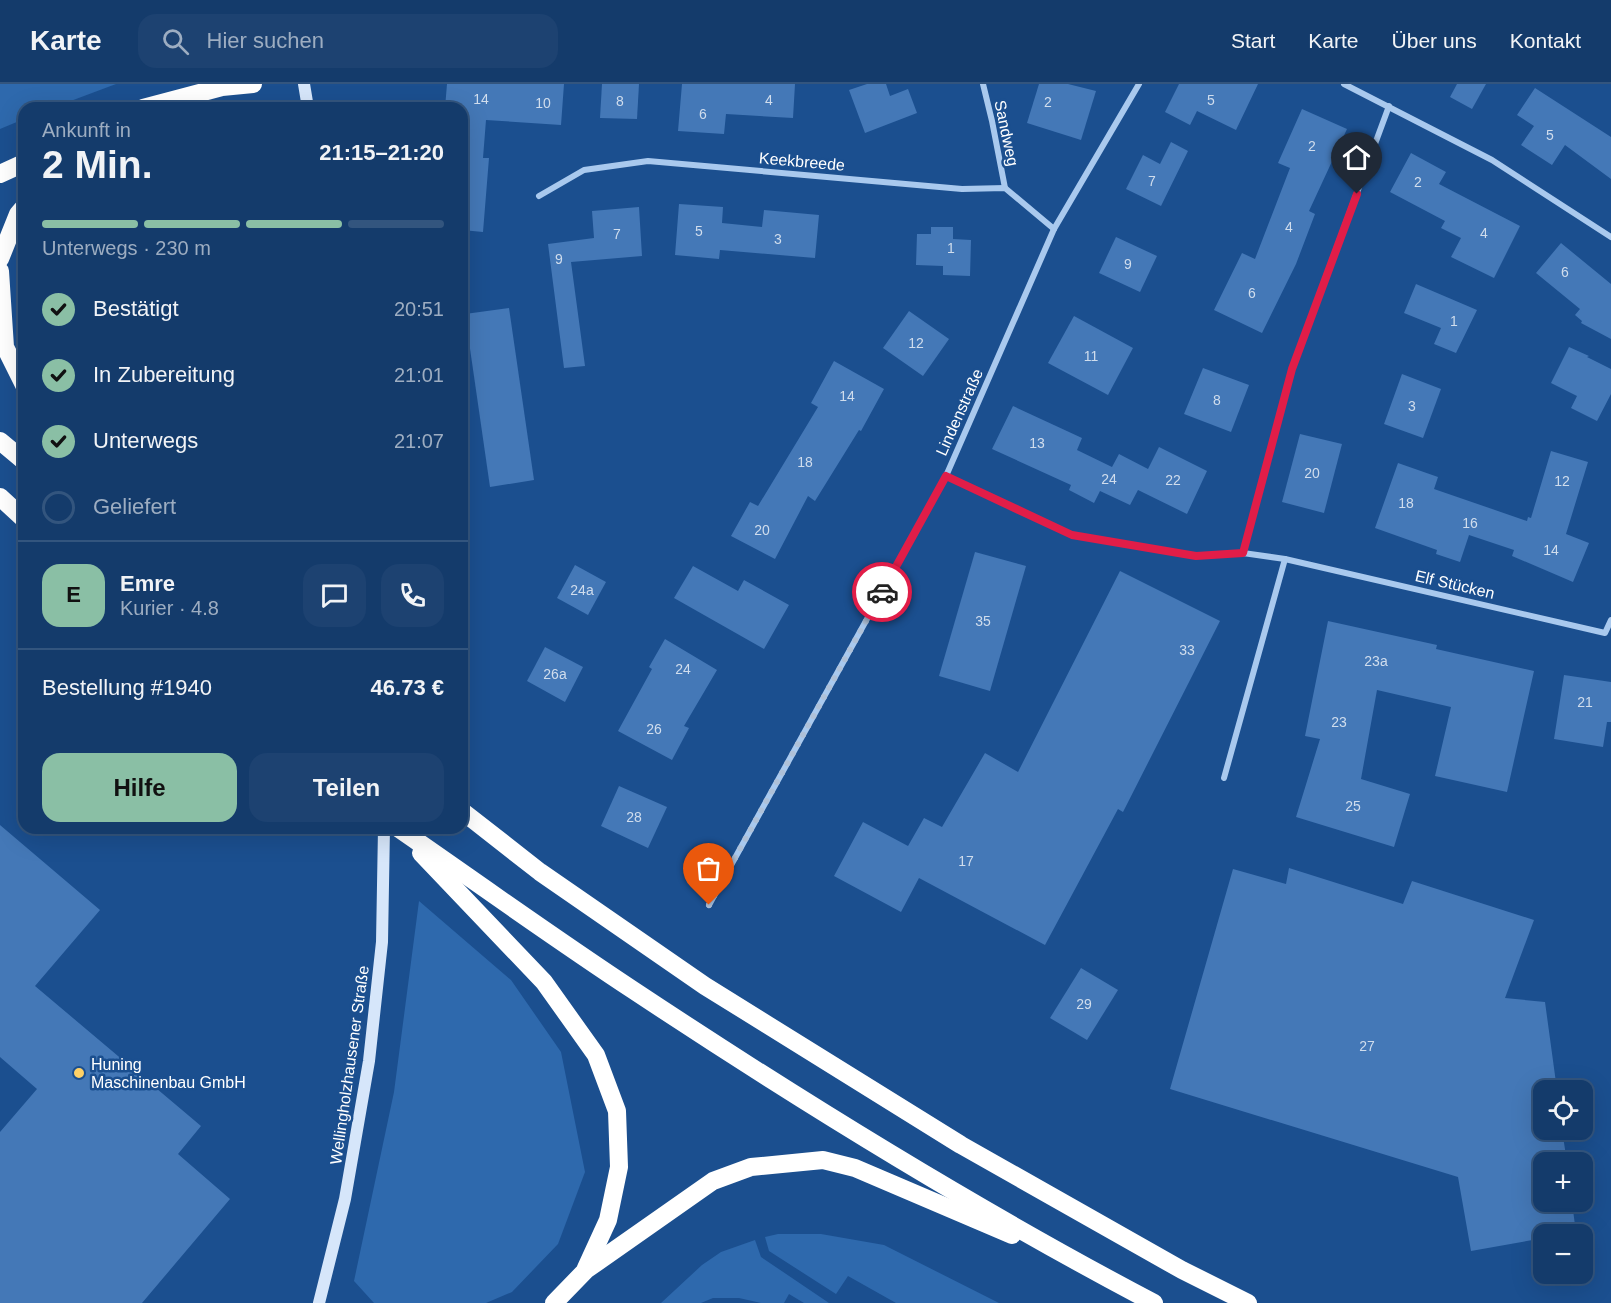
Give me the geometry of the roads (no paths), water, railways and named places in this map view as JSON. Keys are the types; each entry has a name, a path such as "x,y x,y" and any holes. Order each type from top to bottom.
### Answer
{"highway":[{"path":"166,102 222,87 253,84"},
{"path":"0,174 18,166"},
{"path":"0,259 18,214"},
{"path":"0,271 6,348 18,373"},
{"path":"0,441 18,456"},
{"path":"0,497 18,514"},
{"path":"468,816 540,872 705,986 961,1145 1182,1270 1248,1303"},
{"path":"404,834 544,982 596,1055 617,1111 619,1167 608,1220 586,1270"},
{"path":"407,834 633,990 826,1114 1078,1263 1154,1303"},
{"path":"554,1303 586,1270 713,1181 751,1167 823,1160 855,1168 1078,1263"}],"main road":[{"path":"304,84 307,102"},
{"name":"Wellingholzhausener Straße","path":"319,1303 354,1153 369,1061 382,942 384,834"}],"street":[{"name":"Sandweg","path":"982,84 1005,188"},
{"name":"Lindenstraße","path":"709,905 946,476 1054,229 1139,84"},
{"path":"1344,84 1492,160 1611,237"},
{"path":"1243,553 1292,369 1389,106"},
{"name":"Keekbreede","path":"539,196 584,170 648,161 962,189 1005,188"},
{"path":"1005,188 1054,229"},
{"name":"Elf Stücken","path":"946,476 1072,535 1196,556 1243,553 1285,559 1605,633 1611,620"},
{"path":"1224,778 1285,559"}],"place":[{"name":"Huning Maschinenbau GmbH","path":"79,1073"}]}
